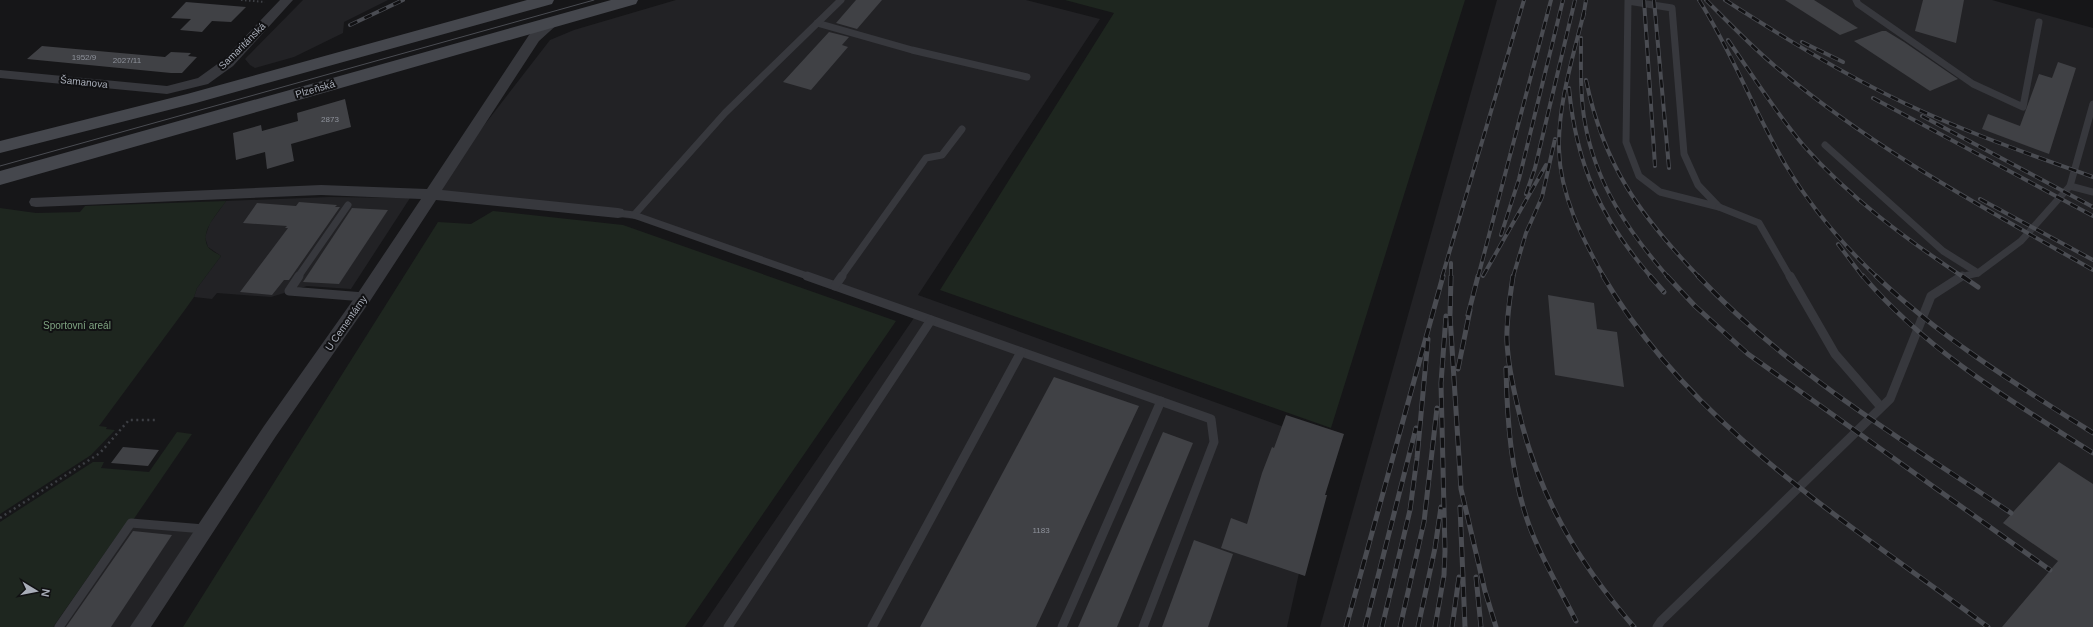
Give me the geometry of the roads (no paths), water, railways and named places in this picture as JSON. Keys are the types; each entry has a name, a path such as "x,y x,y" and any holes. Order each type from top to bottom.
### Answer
{"main road":[{"path":"0,147 189,100 546,0"},
{"name":"Plzeňská","path":"0,178 630,0"}],"street":[{"name":"Samaritánská","path":"167,90 203,81 228,63 287,0"},
{"name":"U Cementárny","path":"140,627 204,529 364,297 431,194 497,98 534,38 543,29 554,22"},
{"name":"Šamanova","path":"0,74 167,90"},
{"path":"36,202 321,190 431,194 618,213"}],"lane":[{"path":"634,215 725,113 841,0"},
{"path":"1719,207 1698,185 1684,154 1672,8 1628,0 1626,142 1639,176 1660,192 1719,207 1759,223 1835,354 1881,407"},
{"path":"1856,0 1858,4 1949,69 1973,84 2023,107 2039,22"},
{"path":"817,23 912,50 1028,77"},
{"path":"1657,627 1661,621 1890,398 1931,296 1962,276 1978,273 2021,241 2070,186 2093,104"},
{"path":"835,286 926,158 942,155 962,128"},
{"path":"1826,145 1943,251 1978,273"},
{"path":"2070,186 2093,192"},
{"path":"348,204 289,291 364,297"},
{"path":"618,213 634,215 1211,419 1214,442 1143,627"},
{"path":"728,627 931,320"},
{"path":"872,627 1021,352"},
{"path":"1062,627 1161,401"},
{"path":"59,627 131,522 204,529"}],"tram line":[{"path":"0,166 594,0"}],"railway":[{"path":"350,25 403,0"},
{"path":"1442,277 1524,0"},
{"path":"1478,277 1551,0"},
{"path":"1501,235 1519,179 1563,0"},
{"path":"1526,194 1535,168 1575,0"},
{"path":"1584,12 1586,0"},
{"path":"1644,0 1655,166"},
{"path":"1654,0 1669,168"},
{"path":"1699,0 1722,40 1774,144 1795,180 1827,224 1876,276"},
{"path":"1706,0 1749,43 1776,67 1851,124 1930,176 2093,270"},
{"path":"1725,0 1813,54 1904,103 1974,133 2093,177"},
{"path":"1583,18 1584,12"},
{"path":"1584,12 1571,63 1561,115 1559,132 1560,166 1563,183 1574,216 1580,231 1604,277"},
{"path":"1581,38 1583,113 1590,145 1597,166 1616,206 1627,224 1653,260 1668,277"},
{"path":"1728,40 1784,121 1804,146 1822,165 1879,217 1963,277"},
{"path":"1802,42 1843,62"},
{"path":"1586,80 1603,138 1614,164 1627,187 1659,232 1699,277"},
{"path":"1569,88 1572,116 1578,142 1594,190 1618,234 1651,277"},
{"path":"1873,98 2093,216"},
{"path":"1922,116 2093,207"},
{"path":"1513,277 1526,233 1542,197 1555,139"},
{"path":"1483,276 1546,165"},
{"path":"1980,199 2093,260"},
{"path":"1838,244 1863,277"},
{"path":"1451,263 1451,276"},
{"path":"1346,627 1443,276"},
{"path":"1451,276 1450,316 1461,489 1485,591 1496,627"},
{"path":"1468,315 1478,276"},
{"path":"1513,276 1508,309 1508,359 1518,408 1536,469 1548,497 1577,551 1594,577 1634,627"},
{"path":"1603,276 1639,330 1681,380 1728,427 1829,511 1988,627"},
{"path":"1650,276 1664,292"},
{"path":"1667,276 1695,306 1748,354 2050,570"},
{"path":"1863,276 1914,328 1942,351 2001,394 2093,453"},
{"path":"1876,276 1901,299 1980,360 2093,433"},
{"path":"1962,276 1978,287"},
{"path":"1699,277 1770,343 1808,373 1888,431 2011,513"},
{"path":"1458,369 1470,310"},
{"path":"1435,627 1444,575 1445,551 1441,383 1446,316"},
{"path":"1382,627 1410,510 1417,458 1428,339"},
{"path":"1506,368 1507,408 1511,448 1523,506 1539,549 1576,621"},
{"path":"1400,627 1424,522 1437,408"},
{"path":"1365,627 1416,428"},
{"path":"1418,627 1435,548 1441,507"},
{"path":"1460,507 1465,627"},
{"path":"1452,627 1459,577"},
{"path":"1476,577 1481,627"}],"park label":[{"name":"Sportovní areál","path":"77,325"}]}
